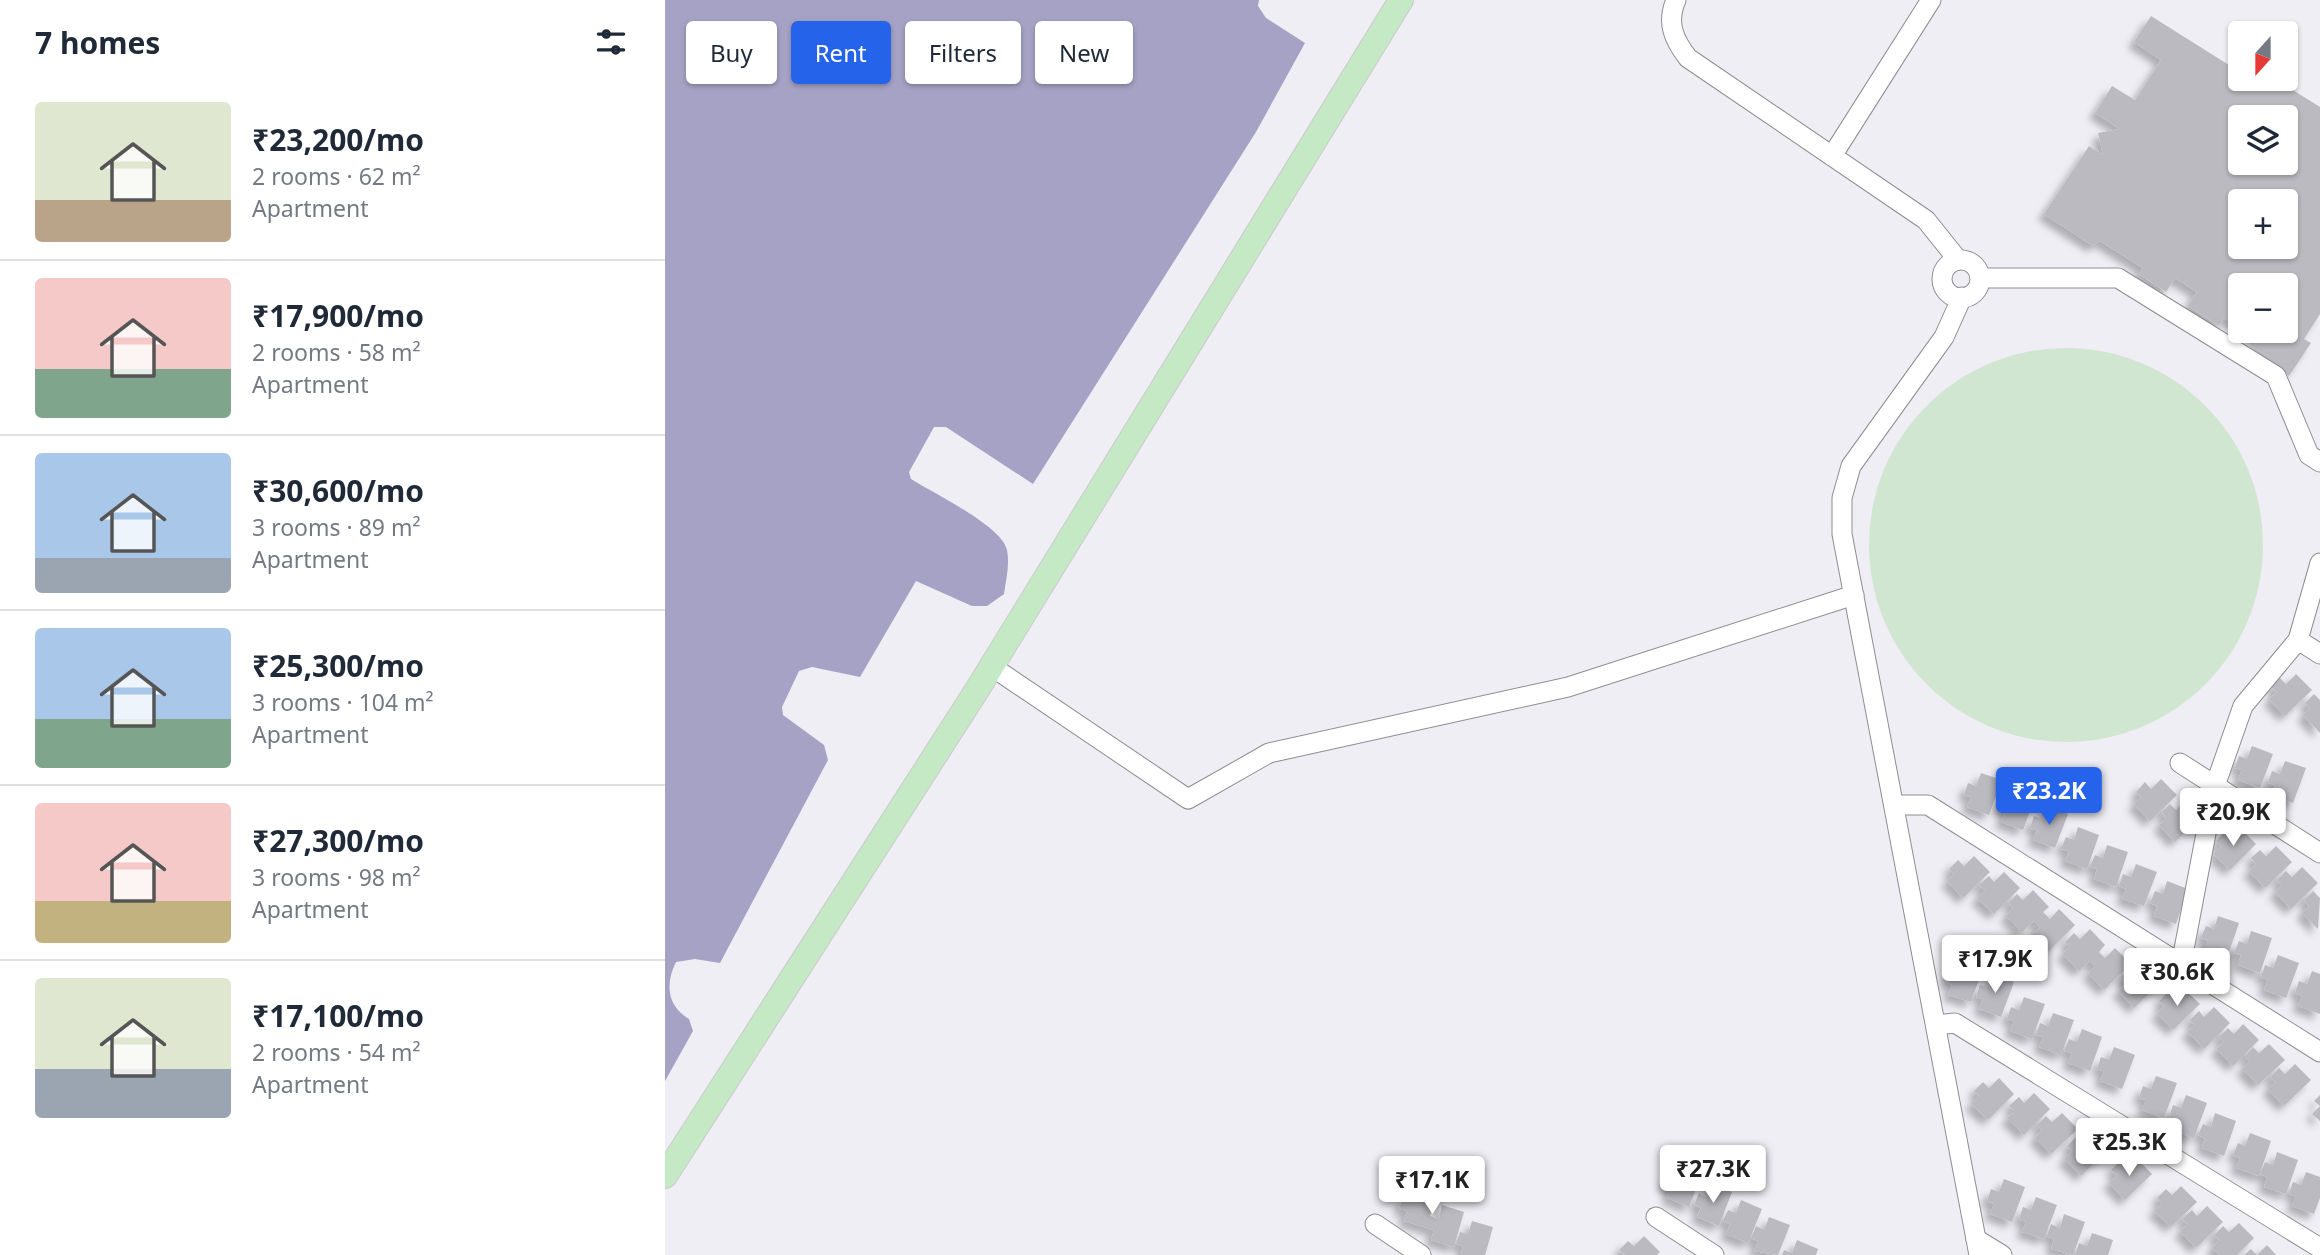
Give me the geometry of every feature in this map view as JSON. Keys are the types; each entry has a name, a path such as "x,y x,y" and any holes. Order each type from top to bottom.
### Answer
{"main road":[{"path":"665,1176 991,666 1401,0"}],"street":[{"path":"1676,0 1671,25 1675,41 1688,58 1926,220 1958,260 1975,266 1980,278 1977,289 1962,297 1944,337 1851,466 1842,498 1842,534 1977,1247 2002,1255"},
{"path":"1832,156 1931,0"},
{"path":"1958,260 1947,267 1943,279 1947,290 1962,297"},
{"path":"1980,278 2118,278 2276,376 2309,455 2320,462"},
{"path":"2181,965 2215,786 2243,706 2298,640 2320,563"},
{"path":"991,666 1188,799 1269,752 1568,687 1854,595"},
{"path":"2298,640 2320,654"},
{"path":"2180,763 2320,853"},
{"path":"1894,805 1928,805 2320,1052"},
{"path":"1935,1025 1955,1023 2320,1248"},
{"path":"1655,1217 1714,1255"},
{"path":"1375,1224 1421,1255"}],"green space":[{"path":"2066,348 2104,352 2141,363 2176,381 2205,406 2230,435 2248,470 2259,507 2263,545 2259,583 2248,620 2230,655 2205,684 2176,709 2141,727 2104,738 2066,742 2028,738 1991,727 1956,709 1927,684 1902,655 1884,620 1873,583 1869,545 1873,507 1884,470 1902,435 1927,406 1956,381 1991,363 2028,352"}],"shaded area":[{"path":"665,0 1259,0 1258,6 1266,18 1305,43 1256,132 1033,484 946,427 934,427 909,472 911,479 980,521 1002,541 1007,550 1008,561 1004,594 987,606 972,606 916,581 860,677 812,667 799,671 782,707 783,715 824,745 828,760 720,963 695,959 676,962 670,978 670,994 676,1008 689,1019 693,1031 665,1081"}],"building":[{"path":"2151,16 2228,64 2228,91 2294,91 2320,107 2320,314 2304,339 2311,343 2289,376 2251,351 2256,343 2298,343 2298,273 2228,273 2228,321 2224,318 2219,326 2188,306 2197,292 2175,278 2166,292 2139,274 2143,268 2100,241 2093,246 2044,214 2089,146 2103,155 2098,133 2120,129 2095,113 2112,86 2135,100 2161,60 2134,42"},
{"path":"2296,674 2312,690 2285,716 2269,699 2277,692 2271,687 2280,678 2286,684"},
{"path":"2314,694 2320,700 2320,733 2303,715 2310,708 2305,703"},
{"path":"2252,746 2273,754 2260,788 2238,780 2242,770 2235,768 2239,756 2247,759"},
{"path":"2285,761 2306,768 2293,803 2271,795 2275,785 2268,783 2272,771 2280,774"},
{"path":"1981,773 2002,780 1989,815 1967,807 1971,797 1964,795 1968,783 1976,786"},
{"path":"2161,779 2177,795 2150,821 2134,804 2141,797 2136,792 2145,782 2151,789"},
{"path":"2015,787 2036,795 2023,830 2001,822 2005,812 1998,809 2002,798 2010,800"},
{"path":"2186,800 2202,816 2175,842 2159,825 2166,818 2162,812 2170,804 2176,810"},
{"path":"2047,806 2068,814 2055,848 2033,840 2037,830 2030,828 2034,816 2042,819"},
{"path":"2078,827 2099,835 2087,869 2065,861 2069,851 2061,849 2066,837 2074,840"},
{"path":"2240,828 2256,844 2230,870 2213,854 2221,846 2216,841 2224,832 2230,838"},
{"path":"2107,845 2128,852 2116,887 2094,879 2097,869 2090,867 2095,855 2103,858"},
{"path":"2276,846 2292,862 2265,888 2249,871 2256,864 2251,858 2260,850 2266,856"},
{"path":"1974,856 1990,872 1963,898 1947,881 1954,874 1949,869 1958,860 1964,866"},
{"path":"2136,864 2157,872 2144,906 2122,899 2126,889 2119,886 2123,874 2131,877"},
{"path":"2302,867 2318,883 2291,909 2275,892 2282,885 2277,880 2286,871 2292,877"},
{"path":"2004,872 2020,888 1994,914 1977,898 1985,890 1979,885 1989,876 1994,882"},
{"path":"2167,881 2188,889 2176,924 2154,916 2157,906 2150,903 2155,891 2163,894"},
{"path":"2033,890 2049,907 2043,912 2050,919 2059,909 2075,925 2049,951 2033,934 2040,927 2034,921 2022,932 2006,916 2013,908 2008,903 2017,894 2023,900"},
{"path":"2313,891 2320,898 2318,929 2302,913 2309,906 2304,900"},
{"path":"2218,916 2239,923 2227,958 2205,950 2208,940 2201,938 2206,926 2214,929"},
{"path":"2090,929 2105,945 2099,952 2105,958 2115,948 2131,964 2104,990 2088,973 2095,966 2090,961 2079,971 2062,954 2070,947 2065,942 2074,933 2080,939"},
{"path":"2251,931 2272,938 2260,973 2238,965 2241,955 2234,953 2239,941 2247,944"},
{"path":"2278,955 2299,963 2286,998 2264,990 2268,980 2261,977 2265,965 2273,968"},
{"path":"1962,960 1983,968 1971,1002 1948,995 1952,985 1945,982 1950,970 1957,973"},
{"path":"2145,966 2161,982 2134,1008 2118,991 2126,984 2120,978 2129,969 2135,975"},
{"path":"2312,971 2320,974 2320,1014 2298,1006 2302,996 2295,993 2299,981 2307,984"},
{"path":"1993,975 2014,982 2001,1017 1979,1009 1983,999 1976,997 1980,985 1988,987"},
{"path":"2184,989 2200,1004 2173,1030 2157,1014 2164,1006 2159,1001 2168,992 2174,998"},
{"path":"2024,997 2045,1004 2032,1039 2010,1031 2014,1021 2007,1019 2011,1007 2019,1010"},
{"path":"2214,1007 2230,1023 2204,1049 2187,1032 2195,1025 2190,1020 2199,1011 2204,1017"},
{"path":"2053,1013 2074,1020 2061,1055 2039,1047 2043,1037 2036,1035 2040,1023 2048,1026"},
{"path":"2243,1024 2259,1040 2233,1066 2216,1049 2224,1042 2219,1037 2228,1028 2234,1034"},
{"path":"2082,1029 2102,1037 2090,1071 2068,1063 2072,1053 2064,1051 2069,1039 2077,1042"},
{"path":"2269,1044 2285,1060 2258,1085 2242,1069 2250,1061 2245,1056 2253,1047 2259,1053"},
{"path":"2114,1047 2135,1055 2122,1089 2100,1081 2104,1071 2097,1069 2101,1057 2109,1060"},
{"path":"2295,1064 2311,1080 2284,1106 2268,1089 2275,1082 2270,1077 2279,1068 2285,1074"},
{"path":"2156,1076 2177,1083 2164,1118 2142,1110 2146,1100 2139,1098 2143,1086 2151,1089"},
{"path":"1999,1078 2014,1094 1988,1120 1971,1104 1979,1096 1974,1091 1983,1082 1989,1088"},
{"path":"2034,1093 2050,1109 2024,1135 2007,1118 2015,1111 2009,1106 2019,1097 2024,1103"},
{"path":"2186,1095 2207,1103 2194,1138 2172,1130 2176,1120 2169,1117 2173,1105 2181,1108"},
{"path":"2320,1095 2320,1106 2314,1101"},
{"path":"2320,1106 2320,1121 2312,1114"},
{"path":"2062,1113 2078,1129 2051,1154 2035,1138 2042,1130 2037,1125 2046,1116 2052,1122"},
{"path":"2215,1113 2236,1121 2224,1156 2202,1148 2205,1138 2198,1135 2203,1124 2211,1127"},
{"path":"2250,1133 2271,1141 2259,1176 2236,1168 2240,1158 2233,1155 2238,1143 2245,1146"},
{"path":"2091,1134 2107,1150 2081,1176 2064,1159 2072,1151 2067,1146 2076,1137 2082,1143"},
{"path":"2277,1152 2298,1160 2286,1194 2264,1187 2267,1177 2260,1174 2265,1162 2273,1165"},
{"path":"2136,1158 2152,1174 2125,1200 2109,1183 2117,1175 2111,1170 2120,1161 2126,1167"},
{"path":"1682,1165 1702,1173 1689,1207 1667,1198 1671,1189 1664,1186 1669,1174 1677,1177"},
{"path":"2306,1172 2320,1177 2320,1198 2314,1214 2292,1206 2296,1196 2289,1194 2293,1182 2301,1185"},
{"path":"2004,1179 2025,1187 2012,1222 1990,1214 1994,1204 1987,1201 1991,1189 1999,1192"},
{"path":"1712,1184 1732,1192 1719,1226 1697,1217 1701,1208 1694,1205 1699,1193 1706,1197"},
{"path":"1415,1186 1436,1192 1430,1216 1439,1219 1442,1205 1464,1212 1454,1247 1431,1240 1434,1230 1404,1221 1407,1211 1399,1209 1403,1197 1411,1199"},
{"path":"2181,1186 2197,1202 2171,1227 2154,1211 2162,1203 2157,1198 2166,1189 2172,1195"},
{"path":"2036,1197 2057,1205 2044,1239 2022,1232 2026,1222 2019,1219 2023,1207 2031,1210"},
{"path":"1741,1200 1762,1209 1748,1243 1726,1234 1730,1224 1723,1221 1728,1210 1736,1213"},
{"path":"2207,1206 2223,1222 2196,1248 2180,1231 2188,1224 2182,1219 2192,1210 2197,1216"},
{"path":"2064,1214 2085,1222 2073,1255 2051,1249 2054,1239 2047,1236 2051,1224 2060,1228"},
{"path":"1769,1217 1790,1225 1778,1255 1754,1251 1758,1241 1751,1238 1756,1226 1764,1230"},
{"path":"1472,1221 1493,1227 1485,1255 1461,1255 1463,1246 1456,1244 1460,1232 1468,1234"},
{"path":"2239,1223 2254,1238 2237,1255 2219,1255 2212,1248 2219,1240 2214,1235 2223,1226 2229,1232"},
{"path":"2092,1233 2113,1240 2108,1255 2075,1255 2079,1243 2087,1246"},
{"path":"1644,1236 1660,1252 1657,1255 1625,1255 1619,1250 1628,1241 1634,1246"},
{"path":"1797,1240 1818,1249 1816,1255 1782,1255 1784,1250 1792,1253"},
{"path":"2267,1245 2276,1255 2257,1255"},
{"path":"2251,1249 2257,1255 2244,1255"}]}
